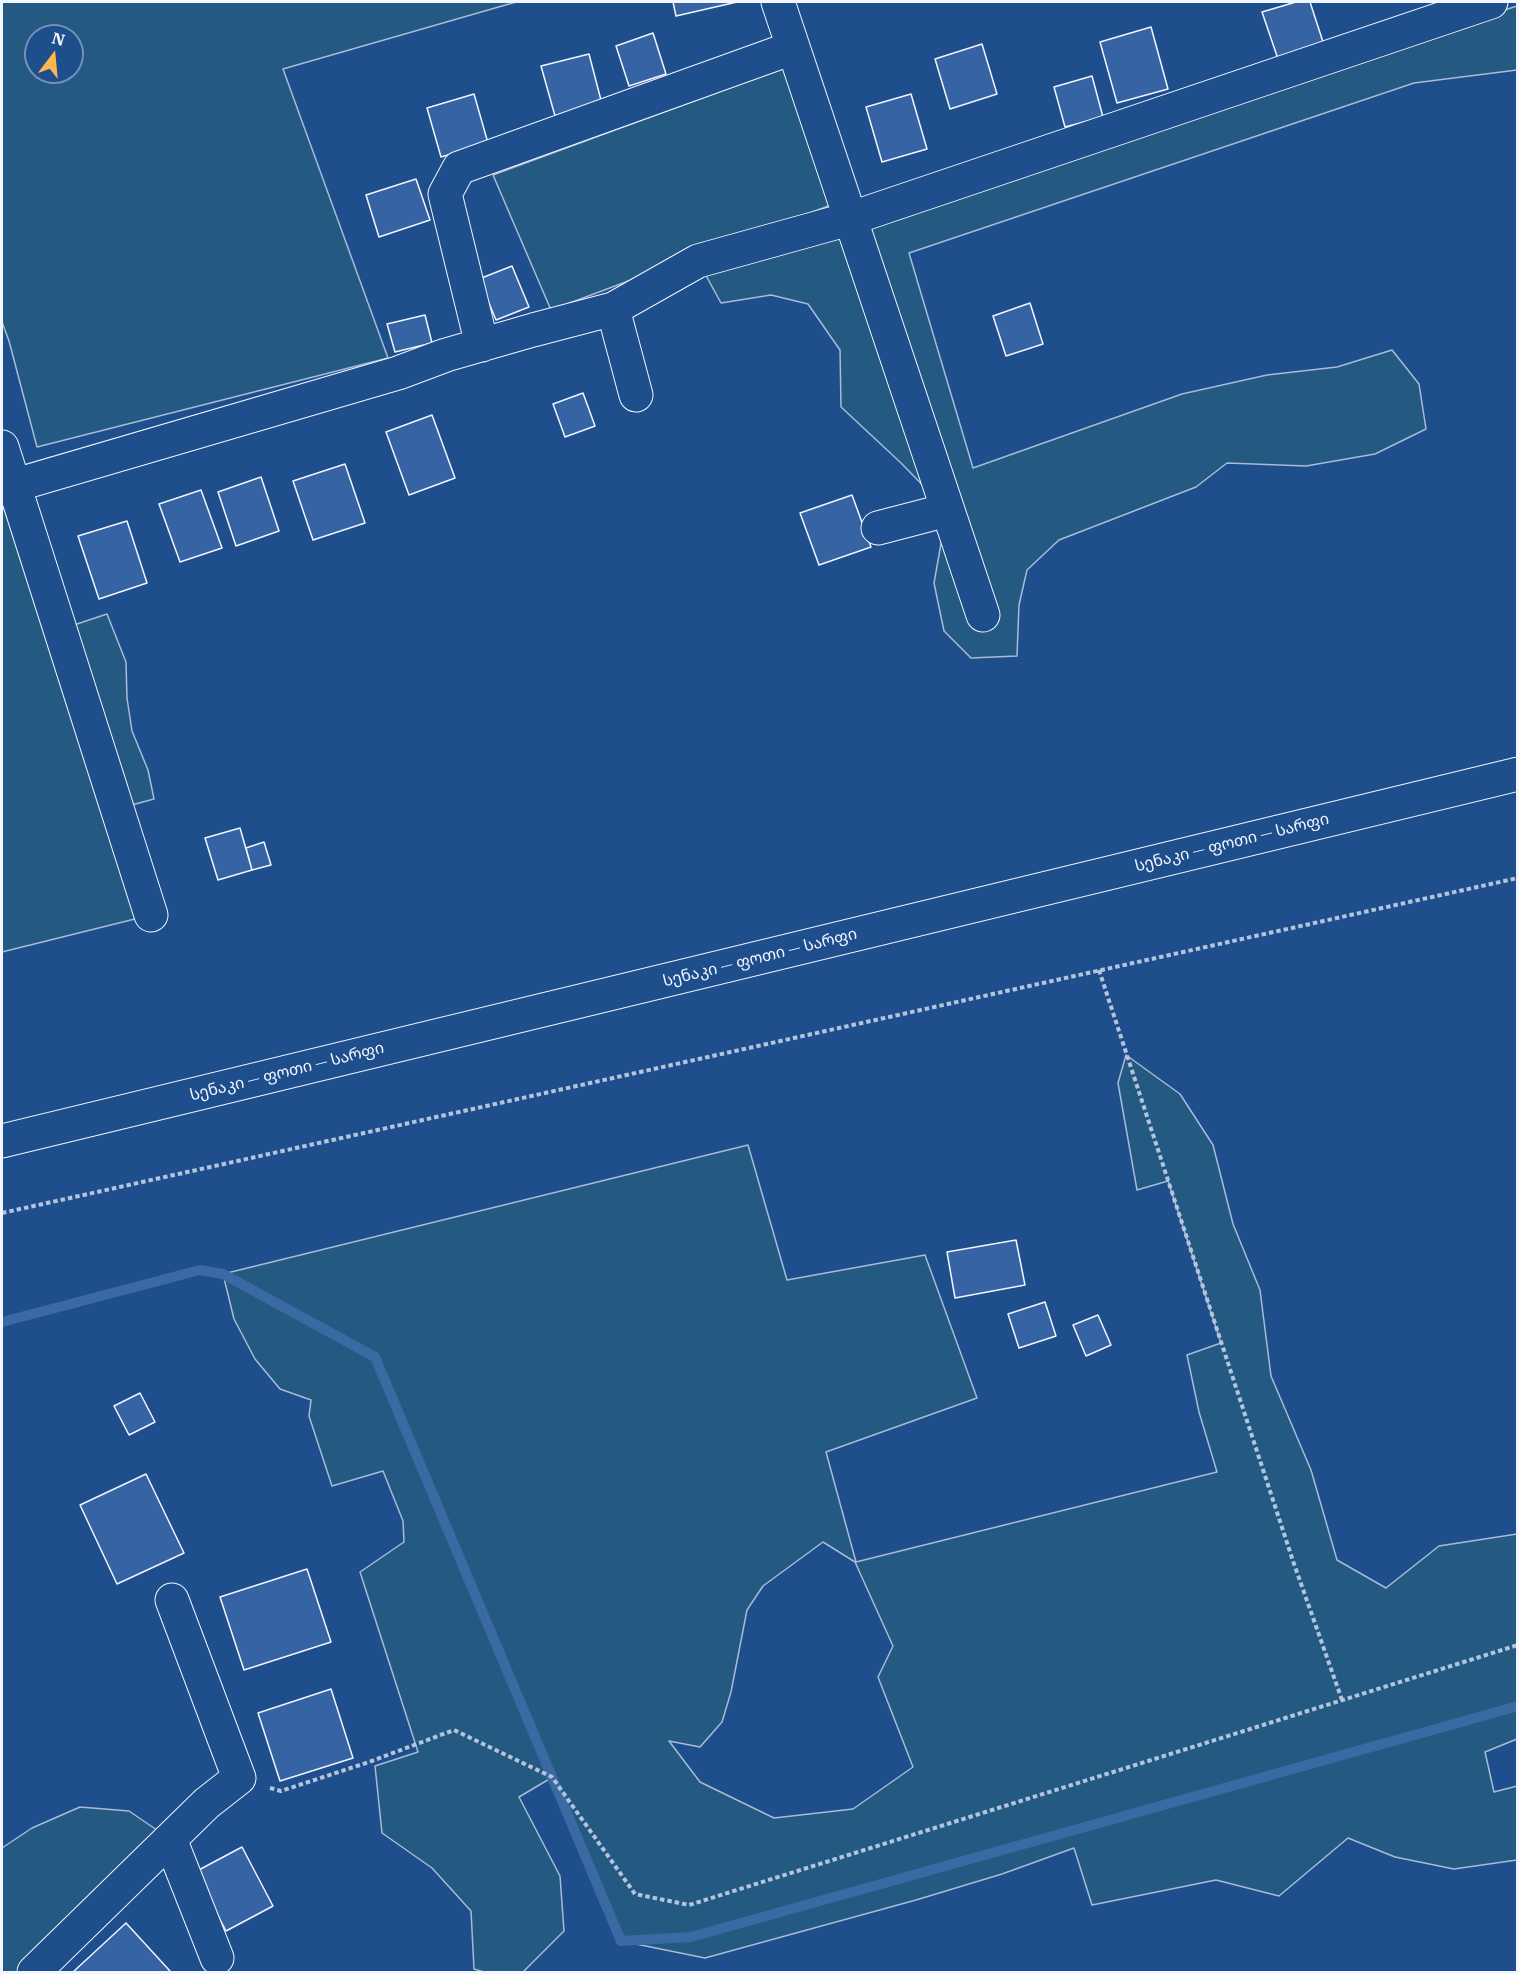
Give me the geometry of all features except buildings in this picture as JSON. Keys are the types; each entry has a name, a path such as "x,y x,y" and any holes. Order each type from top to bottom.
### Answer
{"main road":[{"path":"778,2 983,615"},
{"path":"7,487 398,373 482,345 613,309 698,261 849,219 1491,2"},
{"path":"482,345 445,194 459,168 792,48"},
{"path":"613,309 636,395"},
{"path":"2,447 7,487 151,915"},
{"path":"878,528 947,510"},
{"name":"სენაკი — ფოთი — სარფი","path":"2,1141 1518,774"},
{"path":"34,1972 207,1803 239,1778 172,1600"},
{"path":"171,1839 217,1958"}],"path":[{"path":"2,1213 1518,878"},
{"path":"1099,970 1293,1562 1342,1700"},
{"path":"239,1778 280,1791 369,1762 454,1730 552,1777 635,1894 688,1905 1518,1645"}],"shaded area":[{"path":"2,2 516,2 283,69 388,358 37,447 2,322"},
{"path":"1517,6 1517,70 1414,83 909,253 973,468 1182,394 1267,375 1337,367 1392,350 1419,384 1426,429 1375,454 1306,466 1227,463 1196,487 1059,540 1027,570 1019,605 1017,656 971,658 944,631 934,583 947,510 841,407 840,350 808,304 771,295 721,303 704,272"},
{"path":"786,67 831,205 551,310 493,175"},
{"path":"7,508 151,915 2,952 2,510"},
{"path":"107,614 126,662 127,698 132,731 148,770 154,799 117,809 59,630"},
{"path":"1126,1055 1180,1094 1213,1145 1233,1224 1260,1290 1271,1376 1311,1470 1337,1560 1386,1588 1439,1546 1517,1534 1517,1739 1485,1752 1494,1792 1517,1786 1517,1860 1454,1869 1395,1857 1348,1838 1279,1896 1216,1880 1092,1905 1074,1848 1002,1874 916,1900 705,1958 621,1941 551,1778 519,1797 560,1876 564,1931 523,1972 484,1972 474,1969 471,1911 432,1868 382,1833 375,1766 418,1752 360,1572 404,1542 403,1521 383,1471 332,1486 309,1416 311,1400 280,1389 255,1359 234,1319 223,1274 748,1145 787,1280 925,1255 977,1398 826,1452 856,1562 1217,1472 1199,1412 1187,1355 1221,1343 1168,1181 1137,1190 1118,1083","holes":["823,1542 855,1562 893,1646 878,1677 913,1767 853,1809 774,1818 700,1782 669,1741 700,1747 722,1722 731,1692 747,1610 763,1586"]},
{"path":"80,1807 129,1811 170,1839 34,1972 2,1972 2,1848 32,1828"}],"waterway":[{"path":"2,1322 200,1270 223,1274 375,1357 621,1941 691,1937 1518,1706"}]}
